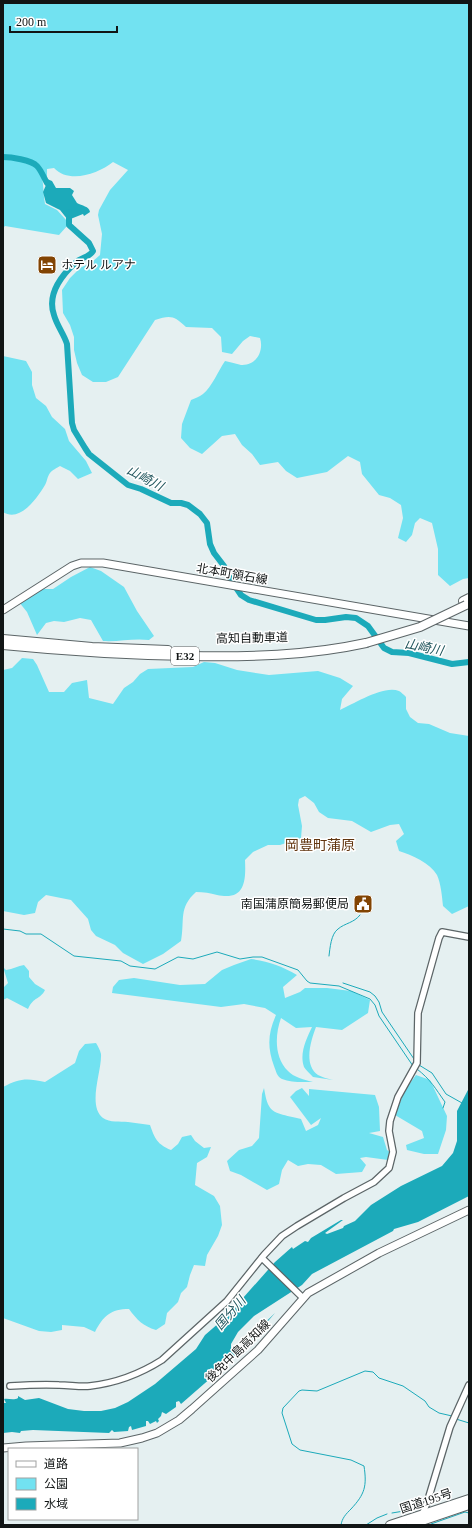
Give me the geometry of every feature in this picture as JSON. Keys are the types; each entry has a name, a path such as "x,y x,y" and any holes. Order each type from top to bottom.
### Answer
{"highway":[{"name":"高知自動車道","path":"3,645 92,652 208,656 289,655 340,649 418,622 467,602"},
{"name":"高知自動車道","path":"3,639 92,647 155,650 258,651 315,647 365,641"},
{"name":"国道195号","path":"390,1525 469,1499"},
{"name":"国道195号","path":"410,1525 418,1524 469,1506"}],"main road":[{"name":"北本町領石線","path":"3,610 63,571 81,563 103,563 469,626"},
{"name":"後免中島高知線","path":"3,1448 120,1443 156,1433 179,1420 258,1350 302,1297 379,1253 469,1210"}],"street":[{"path":"10,1386 39,1384 89,1386 114,1382 140,1372 162,1360 227,1301 265,1260 273,1245 287,1233 344,1198 374,1182 389,1168 393,1152 389,1131 390,1121 398,1097 416,1064 418,1013 439,938 442,932 469,937"},
{"path":"265,1260 302,1297"},
{"path":"418,1524 430,1496 450,1427 469,1385"}],"green space":[{"path":"3,3 469,3 469,578 463,579 450,586 438,575 438,549 432,523 420,518 415,523 412,535 406,542 398,538 403,518 401,505 390,498 379,495 362,474 360,462 348,456 327,472 297,478 286,471 278,462 260,465 252,454 242,445 235,434 222,436 202,454 190,448 181,438 182,424 191,400 202,395 206,391 225,361 247,365 255,360 260,352 260,338 250,336 243,341 232,354 222,352 221,337 212,328 186,327 175,319 165,317 155,320 118,377 106,382 93,382 82,375 74,350 74,337 70,325 63,313 62,290 70,278 80,268 92,262 100,255 102,234 98,215 99,210 110,190 128,170 113,162 100,170 84,176 67,176 54,168 47,169 47,176 42,178 45,204 57,210 67,221 67,226 59,235 5,226 3,228"},
{"path":"3,356 26,361 32,372 32,385 36,398 46,406 52,417 65,429 69,441 86,461 92,473 78,479 70,471 60,466 50,473 45,485 27,508 22,512 9,515 3,512"},
{"path":"90,567 101,571 124,587 137,611 154,636 149,640 137,639 103,641 91,620 80,618 64,622 54,621 46,623 37,635 27,612 19,602 41,589 53,589"},
{"path":"22,658 33,659 49,692 64,692 72,683 87,680 89,698 113,704 124,688 148,669 193,667 204,662 215,663 237,670 269,675 318,671 340,678 353,686 342,699 340,710 377,693 392,690 399,691 406,697 406,709 410,717 418,723 429,724 450,733 469,736 469,906 452,914 443,906 439,882 434,871 420,860 399,851 396,841 404,834 399,824 390,825 371,832 352,821 328,818 319,812 314,803 305,796 299,799 298,805 302,826 301,838 280,845 268,845 253,852 245,860 245,875 242,888 233,895 226,896 196,892 190,898 184,909 181,941 163,954 143,964 123,953 115,945 96,936 91,930 88,919 71,900 46,895 38,902 35,913 24,915 3,911 3,670 12,668"},
{"path":"251,959 275,964 297,975 283,987 285,998 300,992 305,988 327,988 351,991 370,1000 368,1013 342,1030 316,1027 310,1045 309,1059 313,1071 318,1075 333,1080 313,1077 304,1067 302,1056 303,1051 312,1027 296,1028 281,1018 277,1046 283,1065 293,1075 313,1082 289,1081 279,1077 276,1072 269,1046 271,1028 276,1015 265,1008 244,1004 221,1007 112,993 113,987 119,980 134,978 180,985 205,984 222,970"},
{"path":"24,965 29,971 29,977 35,984 45,990 32,1002 28,1009 7,998 3,1000 3,988 8,983 3,967 6,970"},
{"path":"96,1043 101,1054 96,1088 96,1105 98,1113 109,1121 150,1125 157,1140 163,1146 171,1150 178,1144 182,1137 191,1135 195,1141 204,1148 211,1147 207,1157 197,1163 195,1185 214,1196 220,1206 222,1225 218,1236 207,1255 205,1266 194,1265 187,1287 181,1293 178,1302 167,1313 165,1324 156,1330 147,1327 129,1309 123,1309 108,1314 95,1332 84,1327 62,1325 62,1330 51,1332 39,1331 3,1318 3,1087 19,1080 45,1082 75,1063 79,1051 85,1044"},
{"path":"416,1075 430,1080 447,1116 446,1130 438,1154 424,1154 407,1150 406,1145 424,1138 422,1131 395,1115 405,1090"},
{"path":"264,1088 267,1102 271,1109 283,1115 301,1119 306,1131 318,1125 321,1118 311,1125 290,1097 296,1091 302,1088 309,1096 309,1089 375,1095 379,1107 380,1131 369,1133 383,1137 387,1150 390,1152 388,1160 366,1157 360,1158 366,1165 362,1172 336,1174 321,1165 308,1164 298,1166 288,1160 282,1170 279,1184 267,1190 241,1175 230,1171 227,1161 239,1150 252,1146 259,1138 262,1094"}],"water":[{"path":"42,177 52,181 56,188 70,188 74,191 72,195 77,203 87,207 90,212 84,216 83,214 68,220 60,210 46,203 43,192 46,185"},
{"name":"国分川","path":"469,1088 469,1196 418,1222 394,1229 393,1231 312,1274 302,1285 254,1316 238,1332 231,1344 231,1351 234,1353 238,1351 245,1342 275,1313 243,1350 181,1404 179,1401 176,1402 176,1407 166,1414 162,1412 157,1423 156,1421 150,1424 146,1421 146,1426 132,1430 131,1426 129,1427 128,1431 114,1432 112,1430 109,1433 33,1430 21,1431 20,1433 3,1433 3,1403 6,1403 4,1399 14,1399 18,1398 18,1396 25,1400 39,1398 68,1409 101,1411 115,1408 128,1402 155,1384 196,1349 205,1335 227,1316 275,1262 292,1247 293,1249 305,1241 308,1242 311,1238 341,1220 343,1220 325,1233 327,1234 343,1228 344,1226 355,1221 371,1205 401,1186 442,1166 453,1153 457,1141 457,1111"}],"waterway":[{"name":"山崎川","path":"3,157 21,159 34,164 40,170 47,183"},
{"name":"山崎川","path":"69,212 69,225 89,243 93,251 75,263 60,280 54,293 52,308 55,319 67,344 72,423 74,430 89,454 128,485 141,489 171,503 188,505 200,514 207,523 210,544 214,553 224,566 241,595 249,600 316,620 346,617 356,618 368,626 384,648 392,652 409,653 452,664 469,662"},
{"path":"329,956 331,941 336,931 355,920 360,915"},
{"path":"3,929 20,931 26,934 41,934 74,956 121,961 130,966 155,969 178,957 193,959 217,952 240,959 262,957 298,970 310,983 339,986 370,999 375,1005 379,1016 413,1066"},
{"path":"343,983 370,992 375,996 379,1002 382,1012 414,1059"},
{"path":"419,1065 432,1073 446,1094 462,1103"},
{"path":"417,1069 435,1088 445,1102 443,1108"},
{"path":"341,1525 344,1516 356,1504 364,1489 364,1466 351,1460 300,1450 292,1444 282,1413 283,1408 299,1391 317,1391 365,1371 373,1372 379,1378 403,1386 425,1401 429,1407 439,1413 452,1416"},
{"path":"456,1419 469,1423"},
{"path":"392,1513 416,1509"},
{"path":"431,1524 465,1512 469,1513"},
{"path":"366,1525 387,1514"}],"place":[{"name":"ホテル ルアナ","path":"47,265"},
{"name":"南国蒲原簡易郵便局","path":"363,904"}],"district":[{"name":"岡豊町蒲原","path":"320,845"}]}
